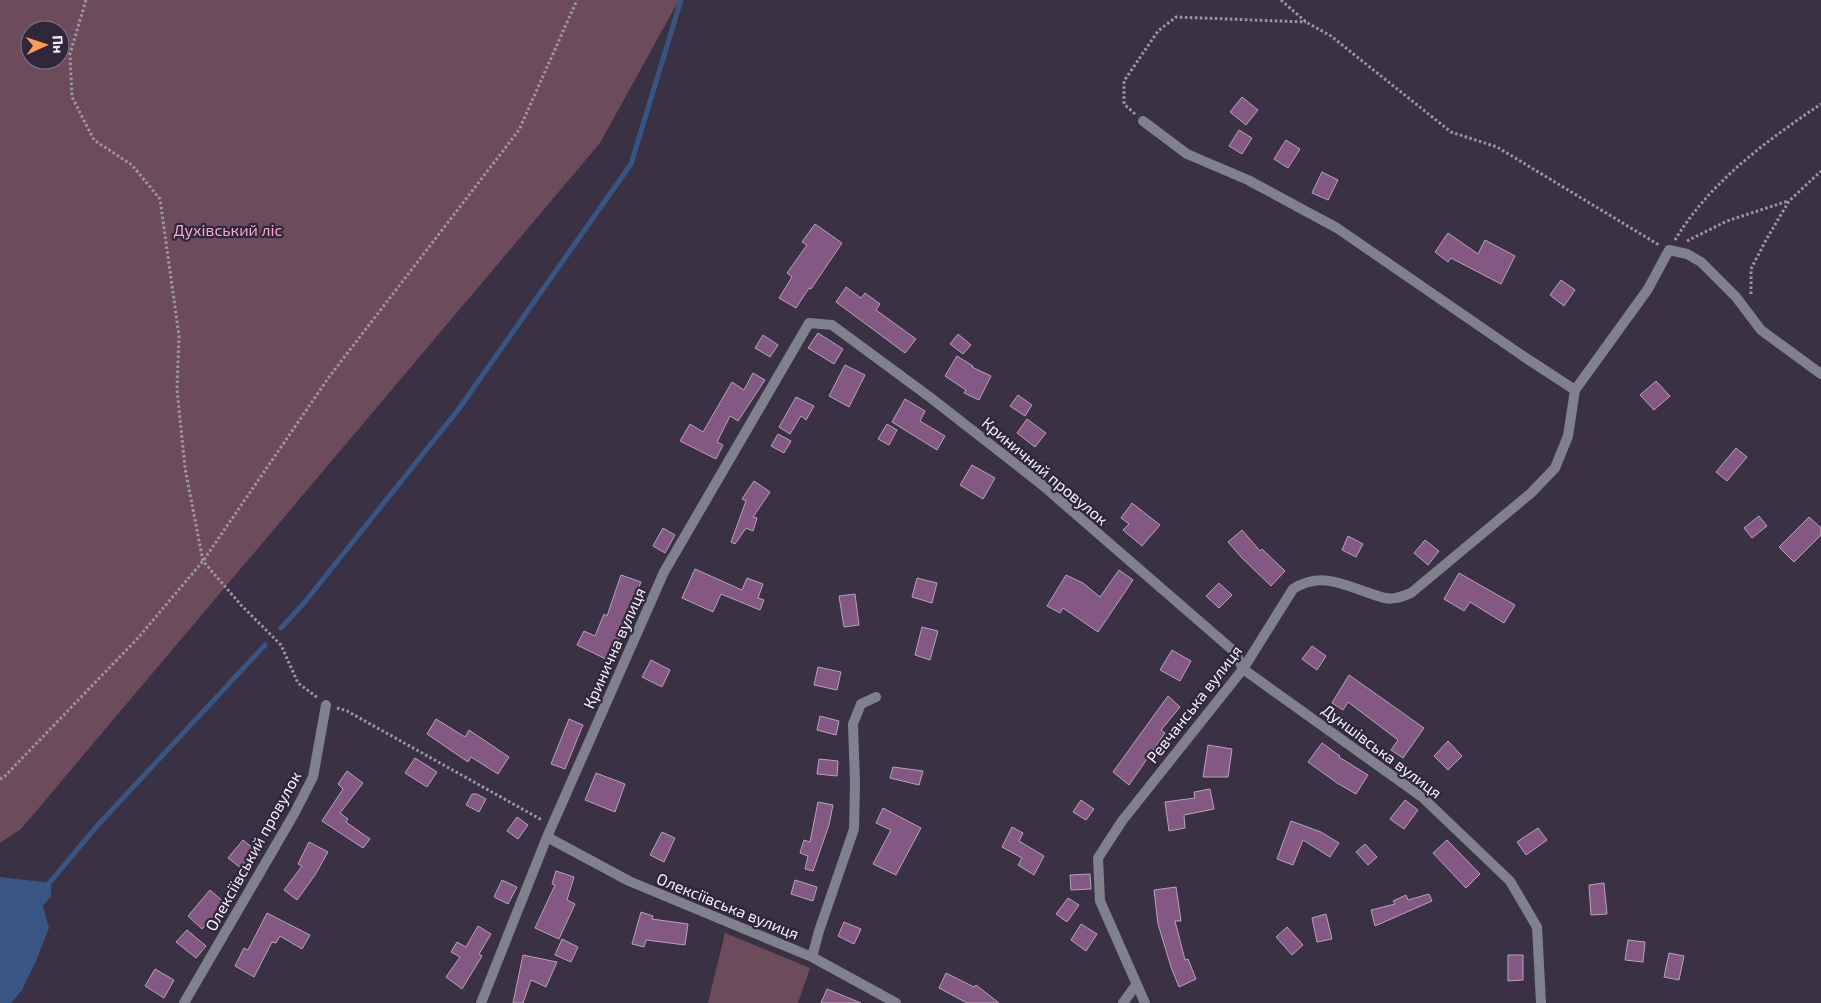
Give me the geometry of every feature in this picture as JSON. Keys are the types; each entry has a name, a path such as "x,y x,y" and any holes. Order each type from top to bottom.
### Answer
{"street":[{"path":"1143,121 1187,154 1248,180 1337,228 1575,390 1648,288 1669,250 1687,254 1701,262 1736,297 1761,330 1821,374"},
{"name":"Криничний провулок","path":"809,323 832,325 931,398 1041,484 1236,653 1243,669"},
{"name":"Кринична вулиця","path":"480,1003 552,826 664,572 809,323"},
{"name":"Ревчанська вулиця","path":"1145,1003 1100,902 1098,858 1122,820 1243,669 1293,589 1305,581 1319,579 1332,581 1385,598 1396,598 1411,593 1531,493 1555,468 1568,436 1575,390"},
{"name":"Дуншівська вулиця","path":"1243,669 1422,797 1510,881 1537,927 1541,1003"},
{"path":"812,957 854,829 853,724 861,704 876,698"},
{"name":"Олексіївський провулок","path":"184,1003 294,814 313,777 326,705"},
{"name":"Олексіївська вулиця","path":"548,837 629,882 812,957 896,1003"},
{"path":"1123,1003 1136,986"}],"path":[{"path":"86,0 70,54 72,97 94,140 132,165 160,200 179,336 177,389 185,468 203,561 241,605 281,645 298,683 326,705 348,711 552,826"},
{"path":"0,779 56,724 131,645 203,561 329,377 519,130 577,0"},
{"path":"1281,0 1306,22 1331,36 1451,132 1497,147 1641,235 1669,250"},
{"path":"1143,121 1124,104 1124,81 1158,30 1176,16 1306,22"},
{"path":"1669,250 1687,220 1718,184 1789,126 1821,104"},
{"path":"1753,302 1750,293 1751,269 1766,240 1790,201 1821,171"},
{"path":"1669,250 1727,221 1790,201"}],"green space":[{"name":"Духівський ліс","path":"0,0 679,0 600,143 21,829 0,843"},
{"path":"725,933 810,968 798,1003 708,1003"}],"water":[{"path":"0,877 51,883 51,896 43,906 49,928 22,990 11,1003 0,1003"}],"building":[{"path":"1242,97 1258,110 1246,125 1230,112"},
{"path":"1239,130 1252,138 1242,154 1229,146"},
{"path":"1286,140 1300,149 1288,168 1274,159"},
{"path":"1322,172 1338,180 1328,200 1312,193"},
{"path":"815,224 842,243 796,308 779,298 792,277 787,273 807,245 802,242"},
{"path":"1448,233 1478,254 1485,240 1515,256 1501,284 1451,258 1448,262 1435,252"},
{"path":"1561,280 1575,290 1564,306 1550,295"},
{"path":"846,287 861,298 865,293 880,304 876,310 916,339 905,353 836,302"},
{"path":"818,333 843,349 834,364 808,348"},
{"path":"958,334 971,345 963,354 950,344"},
{"path":"763,335 778,345 770,357 755,348"},
{"path":"957,356 972,367 991,376 979,400 964,393 966,390 945,376"},
{"path":"845,365 865,375 849,407 829,396"},
{"path":"753,373 765,380 738,421 730,416 717,442 723,445 716,459 680,441 690,424 703,432 732,382 744,390"},
{"path":"1656,381 1670,396 1654,410 1640,395"},
{"path":"1018,395 1032,405 1025,416 1010,406"},
{"path":"796,397 814,406 806,420 801,416 790,434 779,427"},
{"path":"905,399 925,411 920,421 945,436 937,450 892,422"},
{"path":"1027,419 1046,433 1035,447 1017,433"},
{"path":"887,424 897,430 889,445 878,439"},
{"path":"778,434 791,441 784,453 771,446"},
{"path":"1736,448 1747,457 1727,481 1716,472"},
{"path":"972,465 995,478 983,499 960,485"},
{"path":"754,481 770,492 753,517 757,518 753,531 746,528 735,544 731,542 746,501 742,499"},
{"path":"1132,503 1160,525 1142,546 1123,530 1129,524 1121,518"},
{"path":"1759,516 1767,526 1752,538 1744,528"},
{"path":"1809,517 1821,528 1821,535 1794,562 1779,547"},
{"path":"663,528 675,535 665,553 653,546"},
{"path":"1242,530 1260,551 1262,549 1285,571 1271,586 1228,542"},
{"path":"1348,536 1363,544 1356,557 1342,550"},
{"path":"1425,540 1439,551 1428,565 1414,553"},
{"path":"695,569 742,590 747,578 763,584 758,598 764,600 760,610 721,594 713,612 682,598"},
{"path":"1119,570 1133,580 1098,632 1063,608 1060,613 1047,606 1066,575 1083,583 1100,597"},
{"path":"1459,573 1515,605 1504,623 1470,602 1464,611 1444,599"},
{"path":"621,575 641,582 616,647 621,649 614,663 577,645 584,631 595,636 604,614 607,616"},
{"path":"917,578 937,583 932,603 912,597"},
{"path":"1219,583 1232,595 1219,608 1206,596"},
{"path":"855,594 859,625 844,627 839,596"},
{"path":"922,627 938,631 930,660 915,655"},
{"path":"1312,646 1326,656 1317,670 1302,659"},
{"path":"1172,650 1191,661 1180,681 1160,670"},
{"path":"651,660 670,670 662,687 642,677"},
{"path":"818,667 841,672 837,690 814,685"},
{"path":"1349,675 1424,728 1403,758 1391,750 1398,740 1348,702 1343,710 1332,703"},
{"path":"1168,696 1180,707 1161,730 1165,733 1129,785 1113,772"},
{"path":"820,716 839,721 836,735 817,730"},
{"path":"436,719 465,737 469,730 509,757 498,774 471,757 468,762 427,734"},
{"path":"569,719 583,725 565,769 551,764"},
{"path":"1448,741 1462,756 1448,770 1434,756"},
{"path":"1322,743 1339,757 1368,775 1356,794 1308,762"},
{"path":"1208,745 1232,749 1228,777 1203,777"},
{"path":"415,758 437,772 427,787 405,773"},
{"path":"819,759 838,761 837,776 817,774"},
{"path":"893,767 923,771 919,785 890,778"},
{"path":"347,771 363,783 340,813 348,819 346,822 370,839 363,848 322,821 343,789 338,784"},
{"path":"596,773 625,784 615,812 585,800"},
{"path":"1210,789 1214,809 1184,815 1185,828 1169,831 1165,802 1195,798 1194,792"},
{"path":"472,794 477,794 486,799 479,812 466,805"},
{"path":"1081,800 1094,809 1086,820 1073,812"},
{"path":"1405,800 1418,810 1404,829 1390,819"},
{"path":"818,802 833,805 829,825 813,871 805,869 808,856 800,853 804,840 810,842"},
{"path":"883,808 921,828 896,875 873,864 891,830 876,823"},
{"path":"517,817 528,825 518,839 507,831"},
{"path":"1291,821 1321,832 1339,843 1330,857 1303,840 1293,865 1277,859"},
{"path":"1012,827 1023,833 1019,841 1044,856 1034,875 1018,865 1022,858 1002,847"},
{"path":"1538,828 1547,840 1526,855 1517,842"},
{"path":"662,832 675,838 664,862 650,855"},
{"path":"243,840 260,854 246,872 228,858"},
{"path":"1447,840 1480,874 1466,888 1433,853"},
{"path":"309,842 328,852 315,875 297,900 284,890 302,866 298,864"},
{"path":"1365,844 1377,857 1368,865 1356,852"},
{"path":"556,871 574,877 567,900 575,904 559,939 535,928 555,885 552,884"},
{"path":"1090,874 1091,889 1071,890 1070,875"},
{"path":"502,880 517,887 508,904 494,897"},
{"path":"795,880 817,887 813,901 791,894"},
{"path":"1604,883 1607,914 1591,915 1589,885"},
{"path":"1176,887 1181,921 1175,921 1185,960 1188,959 1196,979 1179,987 1158,924 1154,890"},
{"path":"210,890 225,903 202,929 188,916"},
{"path":"1429,894 1432,901 1375,926 1371,910 1395,904 1393,901 1406,895 1408,900"},
{"path":"1068,898 1079,905 1067,922 1056,914"},
{"path":"641,912 653,916 652,919 688,924 685,945 646,940 644,947 632,944"},
{"path":"267,913 310,935 302,949 280,936 276,943 272,942 254,977 235,966 244,948 248,950"},
{"path":"1326,914 1332,939 1317,942 1312,918"},
{"path":"844,922 861,929 854,944 838,936"},
{"path":"1081,924 1097,934 1086,951 1071,940"},
{"path":"478,926 491,934 479,954 482,956 462,989 446,977 460,957 451,952 457,942 466,947"},
{"path":"1287,927 1303,945 1292,955 1276,937"},
{"path":"187,930 206,946 196,958 176,942"},
{"path":"562,939 578,947 571,962 555,955"},
{"path":"1628,940 1645,942 1643,962 1625,960"},
{"path":"1669,953 1684,956 1679,980 1664,977"},
{"path":"523,955 557,962 546,987 531,980 523,1003 513,1003"},
{"path":"1508,955 1523,955 1523,980 1508,981"},
{"path":"155,969 174,980 164,998 145,986"},
{"path":"946,973 974,987 976,985 999,1003 967,1003 939,988"},
{"path":"827,989 861,1003 821,1003"}],"waterway":[{"path":"281,628 304,603 458,410 631,164 681,0"},
{"path":"45,888 97,826 265,645"}]}
